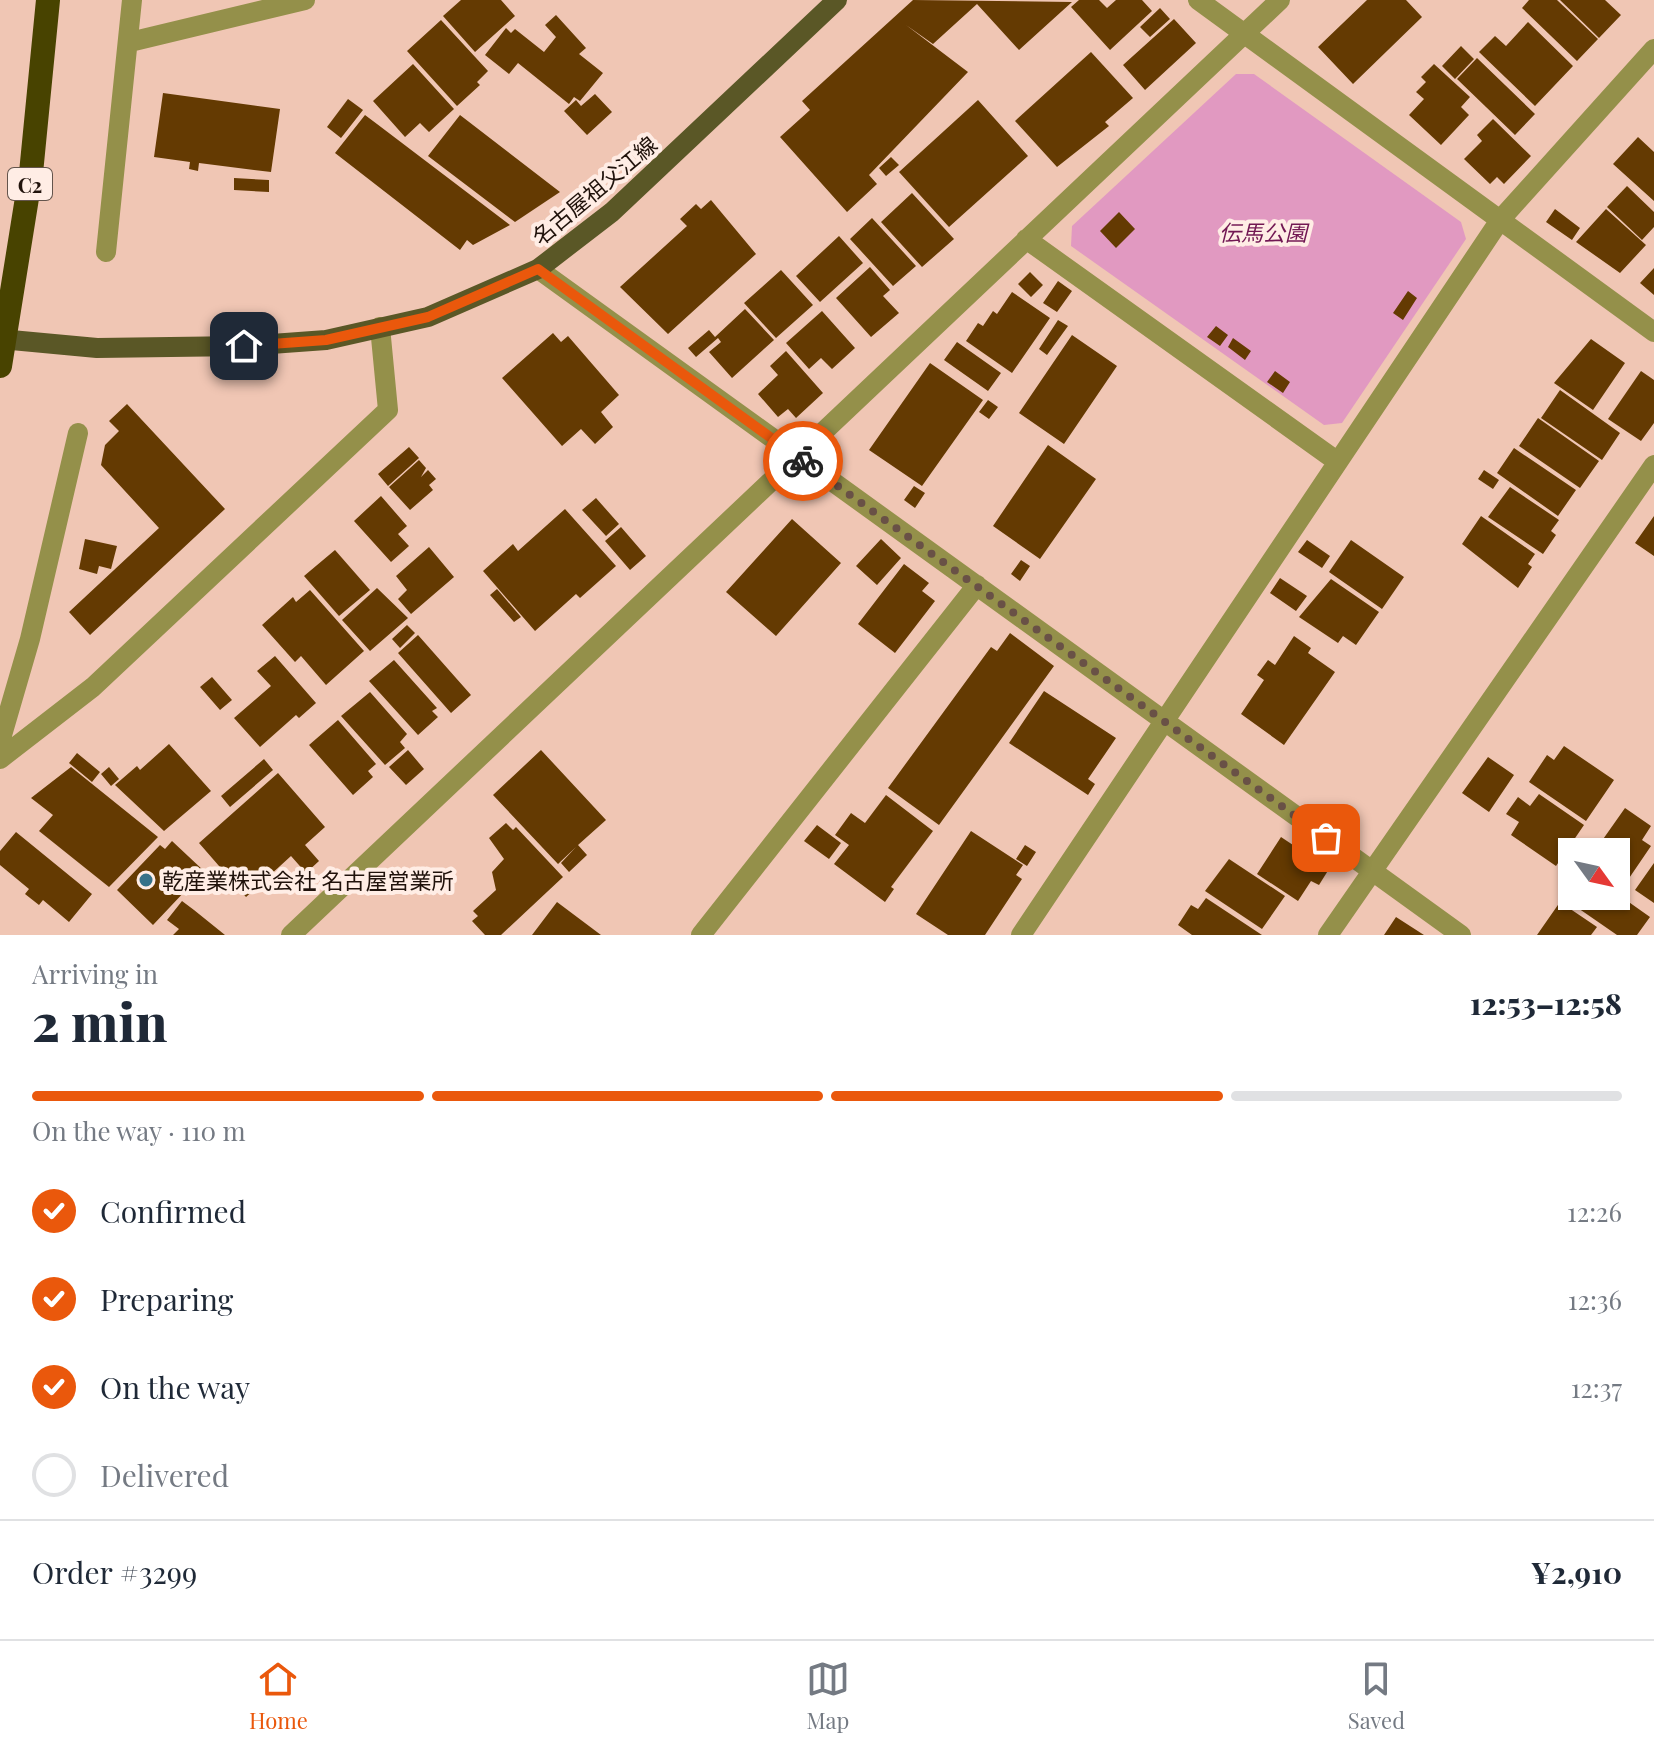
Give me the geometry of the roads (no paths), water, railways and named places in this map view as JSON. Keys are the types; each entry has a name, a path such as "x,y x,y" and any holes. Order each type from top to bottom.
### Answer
{"highway":[{"name":"C2","path":"0,366 31,173 48,0"}],"main road":[{"name":"名古屋祖父江線","path":"0,339 97,348 244,346 326,340 428,317 538,269 619,207 837,0"}],"street":[{"path":"106,252 132,0"},
{"path":"130,42 305,0"},
{"path":"1198,0 1654,332"},
{"path":"291,935 1280,0"},
{"path":"1021,935 1500,220 1654,49"},
{"path":"1026,239 1338,462"},
{"path":"538,269 1461,935"},
{"path":"0,759 93,687 388,410 380,327"},
{"path":"0,742 30,639 78,433"},
{"path":"1328,935 1654,465"},
{"path":"701,935 977,585"}],"place":[{"name":"乾産業株式会社 名古屋営業所","path":"146,880"}],"park label":[{"name":"伝馬公園","path":"1263,232"}]}
